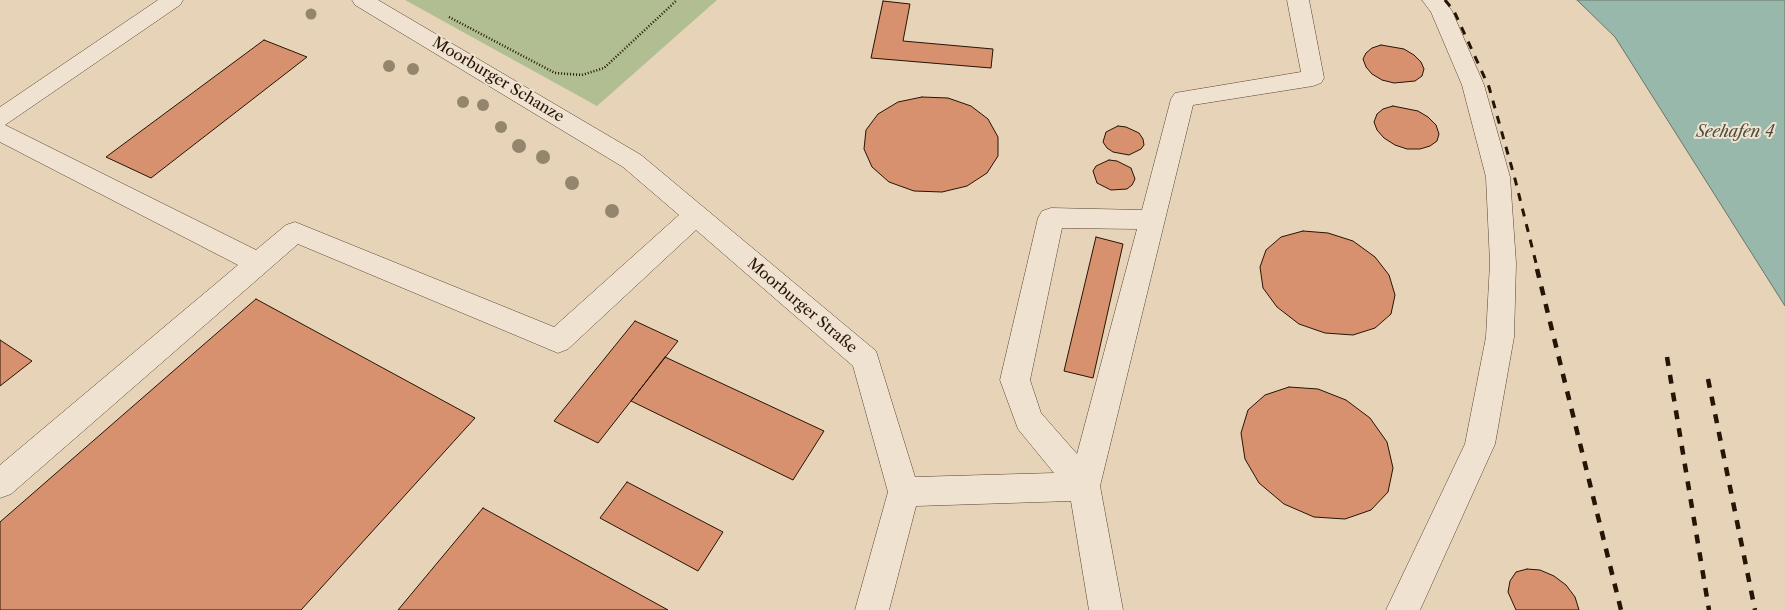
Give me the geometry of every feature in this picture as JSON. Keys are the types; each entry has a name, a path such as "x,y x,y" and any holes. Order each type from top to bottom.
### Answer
{"street":[{"path":"0,118 172,0"},
{"name":"Moorburger Schanze","path":"363,0 632,161"},
{"path":"1106,610 1084,486 1182,99 1312,78 1298,0"},
{"path":"1404,610 1480,444 1500,337 1503,264 1498,177 1473,85 1441,11 1433,0"},
{"path":"0,132 259,263"},
{"name":"Moorburger Straße","path":"632,161 866,360 904,492"},
{"path":"0,484 294,232 558,340 696,215"},
{"path":"1084,486 1029,420 1014,380 1051,218 1151,220"},
{"path":"872,610 904,492 1084,486"}],"path":[{"path":"443,14 555,73 582,76 604,68 677,0"}],"green space":[{"path":"405,0 717,0 597,106"}],"water":[{"name":"Seehafen 4","path":"1577,0 1785,0 1785,306 1615,37"}],"building":[{"path":"883,1 910,4 903,41 993,49 991,68 871,58"},
{"path":"264,40 307,57 151,178 106,157"},
{"path":"1381,45 1404,49 1414,55 1421,62 1424,69 1422,76 1415,81 1394,83 1382,80 1372,74 1366,67 1363,59 1372,48"},
{"path":"922,97 948,98 971,106 988,119 998,137 998,156 987,173 967,186 942,192 914,191 889,182 872,167 864,149 866,130 878,114 898,102"},
{"path":"1393,106 1418,111 1428,117 1436,125 1439,134 1437,141 1430,146 1420,149 1407,149 1395,145 1384,138 1377,130 1374,122 1377,114 1383,109"},
{"path":"1118,126 1126,127 1139,133 1144,145 1141,149 1129,155 1113,152 1107,148 1103,142 1106,132"},
{"path":"1109,160 1117,161 1131,168 1135,179 1127,189 1111,190 1097,183 1093,171 1096,166"},
{"path":"1303,231 1328,233 1353,241 1375,257 1389,275 1395,295 1391,314 1375,328 1353,335 1325,333 1299,324 1277,307 1263,288 1260,267 1266,250 1281,237"},
{"path":"1096,237 1123,244 1093,378 1064,371"},
{"path":"256,299 475,418 301,610 0,610 0,522"},
{"path":"635,321 678,341 598,443 554,421"},
{"path":"0,340 32,361 0,386"},
{"path":"665,357 824,431 793,480 631,401"},
{"path":"1289,387 1318,389 1346,400 1370,418 1387,442 1393,468 1388,492 1371,510 1345,519 1314,517 1284,504 1259,483 1245,459 1241,433 1248,410 1265,395"},
{"path":"627,482 723,532 698,571 600,518"},
{"path":"483,508 668,610 398,610"},
{"path":"1527,569 1540,570 1554,576 1566,585 1575,597 1579,610 1516,610 1508,592 1510,581 1516,572"}],"railway":[{"path":"1445,0 1454,11 1489,87 1538,271"},
{"path":"1537,269 1621,610"},
{"path":"1667,357 1709,610"},
{"path":"1708,379 1755,610"}]}
